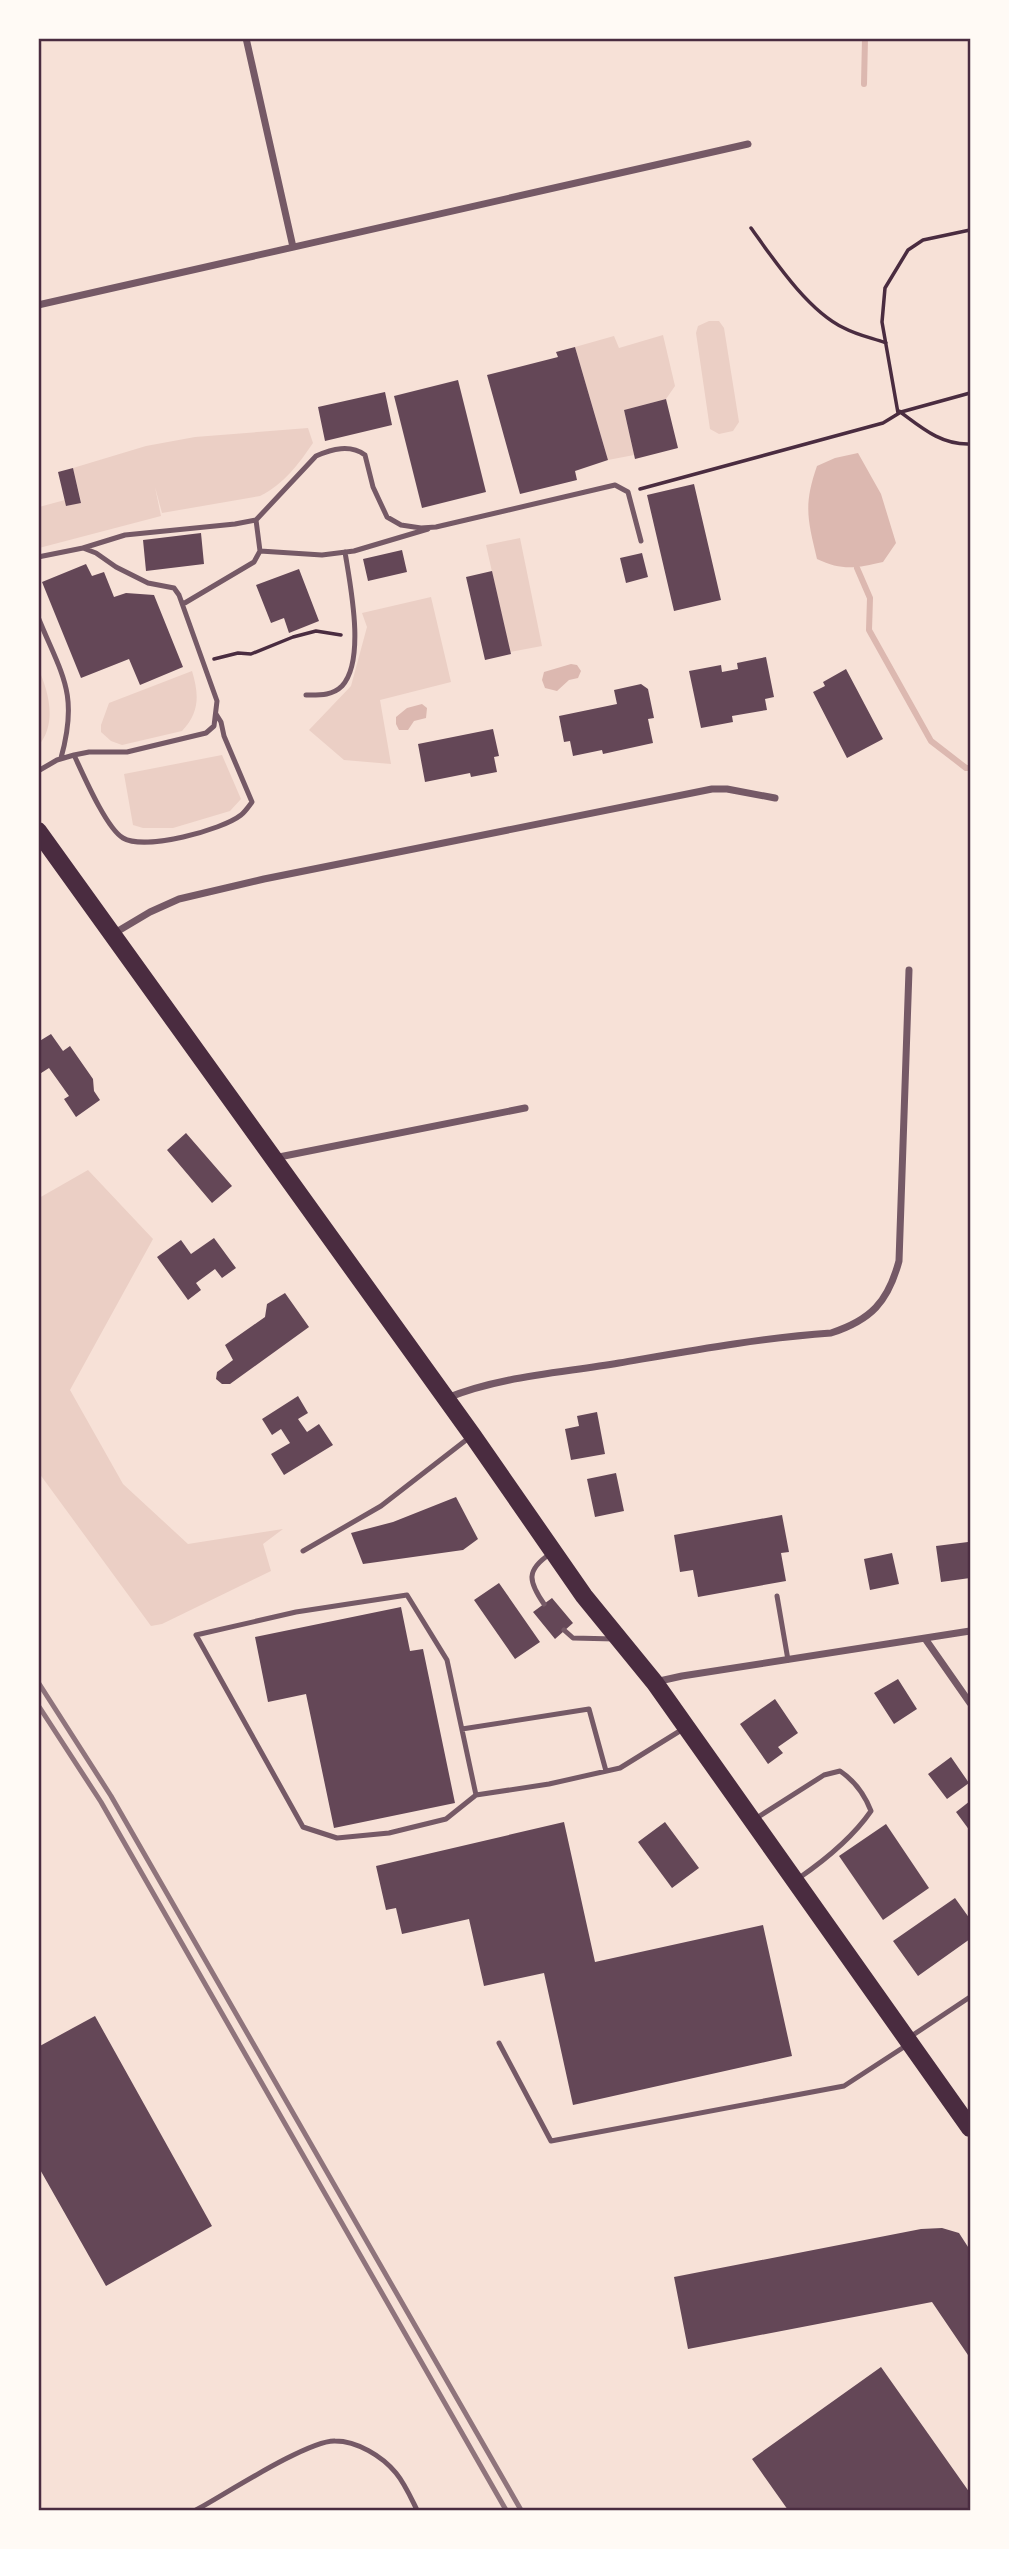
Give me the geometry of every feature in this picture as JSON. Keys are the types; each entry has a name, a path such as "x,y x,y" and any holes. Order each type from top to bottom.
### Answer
{"main road":[{"path":"38,831 553,1552 654,1683 969,2122"}],"street":[{"path":"246,38 293,247"},
{"path":"38,305 748,144"},
{"path":"113,934 150,912 179,899 291,873 712,789 727,789 775,799"},
{"path":"446,1399 474,1387 521,1378 679,1351 831,1333 852,1326 870,1314 889,1290 899,1261 909,970"},
{"path":"273,1158 525,1108"},
{"path":"654,1683 971,1631"},
{"path":"926,1640 971,1703"}],"lane":[{"path":"38,557 83,548 125,535 256,520 316,456 343,448 357,450 365,455 373,487 387,517 401,525 436,527"},
{"path":"260,551 322,555 345,552 397,540 436,527 615,485 628,492 641,541"},
{"path":"183,604 251,565 260,551 256,520"},
{"path":"38,771 61,758 89,752 127,752 206,733 214,726 217,701 183,604 174,588 148,583 83,548"},
{"path":"306,695 328,695 341,687 350,674 354,638 353,601 345,552"},
{"path":"38,617 69,694 69,732 61,758"},
{"path":"74,755 93,796 122,838 137,842 153,841 206,830 242,814 252,802 216,714"},
{"path":"303,1551 380,1506 472,1436"},
{"path":"544,1604 534,1590 532,1570 553,1552"},
{"path":"477,1795 447,1660 407,1595 296,1612 196,1635 303,1827 337,1838 389,1833 446,1819 477,1795 549,1784 620,1768 686,1727"},
{"path":"777,1597 788,1660"},
{"path":"564,1630 573,1638 619,1639"},
{"path":"462,1729 589,1709 606,1771"},
{"path":"752,1821 824,1775 840,1770 852,1779 871,1811 825,1858 795,1881"},
{"path":"499,2043 551,2141 844,2086 971,1997"},
{"path":"196,2511 312,2445 335,2441 354,2444 371,2451 385,2462 397,2473 417,2511"}],"path":[{"path":"751,228 772,258 814,306 843,328 886,343"},
{"path":"971,230 923,240 908,250 885,288 882,322 899,411 933,437 971,444"},
{"path":"628,492 883,423 899,411 971,393"},
{"path":"203,661 237,653 251,654 316,631 354,638"}],"shaded area":[{"path":"709,321 719,321 724,328 739,422 733,431 719,434 710,429 696,333 698,326"},
{"path":"663,335 675,386 666,399 624,410 634,455 608,460 575,347 614,336 619,348"},
{"path":"308,428 313,443 283,480 260,496 162,513 155,487 161,516 39,548 39,507 65,500 67,506 81,502 73,468 146,446 195,437"},
{"path":"858,453 881,494 896,543 883,562 842,567 817,559 809,523 808,503 817,466 835,458"},
{"path":"520,538 542,646 510,652 486,545"},
{"path":"431,597 451,682 380,700 391,764 344,760 309,730 351,686 367,627 362,613"},
{"path":"571,664 577,665 581,671 578,678 569,680 557,691 545,688 542,680 544,672"},
{"path":"38,668 49,707 48,727 39,745"},
{"path":"192,671 196,687 195,710 182,731 122,745 111,741 101,732 109,703"},
{"path":"422,704 427,708 426,718 414,721 408,730 399,730 396,717 407,708"},
{"path":"222,755 241,799 230,811 173,828 143,828 133,825 124,774"},
{"path":"88,1170 153,1239 70,1390 123,1484 188,1544 283,1529 263,1544 271,1571 162,1624 151,1626 39,1473 39,1198"}],"building":[{"path":"575,347 608,460 575,471 577,480 520,494 487,375 558,357 556,352"},
{"path":"458,380 486,492 422,508 394,396"},
{"path":"385,392 392,425 325,441 318,407"},
{"path":"666,399 678,448 635,459 624,410"},
{"path":"73,468 81,503 66,506 58,472"},
{"path":"694,484 721,600 674,611 647,495"},
{"path":"201,533 204,564 146,571 143,540"},
{"path":"402,550 407,572 368,581 363,559"},
{"path":"642,553 648,577 626,583 620,558"},
{"path":"86,564 92,576 104,572 114,597 126,593 154,595 183,667 140,685 129,659 81,678 42,582"},
{"path":"299,569 319,621 289,633 284,618 271,623 256,585"},
{"path":"492,571 511,654 485,660 466,577"},
{"path":"766,657 774,697 765,699 767,710 732,716 733,722 701,728 689,671 721,665 722,672 738,669 737,663"},
{"path":"846,669 883,739 847,758 813,692 825,686 823,682"},
{"path":"641,684 648,689 654,718 648,719 653,743 603,754 602,750 573,756 570,741 564,742 559,716 617,704 614,690"},
{"path":"493,729 499,756 494,757 497,772 471,777 470,773 425,782 418,744"},
{"path":"51,1034 63,1051 70,1046 93,1079 94,1091 100,1100 76,1117 64,1099 69,1096 49,1068 38,1075 38,1042"},
{"path":"186,1133 232,1186 212,1203 167,1150"},
{"path":"214,1238 236,1268 222,1278 215,1269 196,1283 201,1290 188,1300 157,1257 181,1240 191,1254"},
{"path":"285,1293 309,1327 230,1384 222,1384 216,1379 217,1372 233,1360 225,1345 265,1317 267,1304"},
{"path":"298,1396 308,1413 298,1419 307,1432 319,1424 333,1445 284,1475 271,1454 290,1443 281,1429 272,1435 262,1419"},
{"path":"597,1412 605,1454 571,1460 565,1429 579,1426 577,1416"},
{"path":"616,1473 624,1511 595,1517 587,1479"},
{"path":"456,1497 478,1539 463,1550 363,1564 351,1533 393,1522"},
{"path":"782,1515 789,1552 781,1553 786,1581 698,1597 693,1570 680,1572 674,1535"},
{"path":"968,1542 970,1578 941,1582 936,1546"},
{"path":"892,1553 899,1584 870,1590 864,1559"},
{"path":"499,1583 540,1642 515,1659 474,1600"},
{"path":"552,1598 573,1623 555,1639 533,1612"},
{"path":"401,1607 410,1651 423,1649 455,1803 334,1828 306,1694 268,1702 255,1637"},
{"path":"898,1679 917,1709 894,1724 874,1693"},
{"path":"775,1699 798,1733 778,1747 783,1753 768,1764 740,1724"},
{"path":"951,1757 969,1783 947,1799 928,1774"},
{"path":"970,1801 970,1831 956,1812"},
{"path":"564,1822 595,1962 763,1925 792,2056 573,2105 544,1973 484,1986 469,1919 402,1934 396,1908 386,1910 376,1866"},
{"path":"665,1822 699,1868 672,1888 638,1842"},
{"path":"886,1824 929,1888 883,1920 839,1856"},
{"path":"955,1898 970,1919 970,1939 918,1976 893,1941"},
{"path":"95,2016 212,2226 106,2286 38,2166 38,2047"},
{"path":"942,2228 959,2233 970,2250 970,2358 932,2302 688,2349 674,2277 921,2229"},
{"path":"881,2367 970,2493 970,2510 788,2510 752,2459"}],"waterway":[{"path":"864,84 865,38"},
{"path":"857,568 870,598 869,630 931,741 966,768 970,768"}],"railway":[{"path":"38,1682 111,1796 521,2510"},
{"path":"38,1705 101,1802 506,2510"}]}
